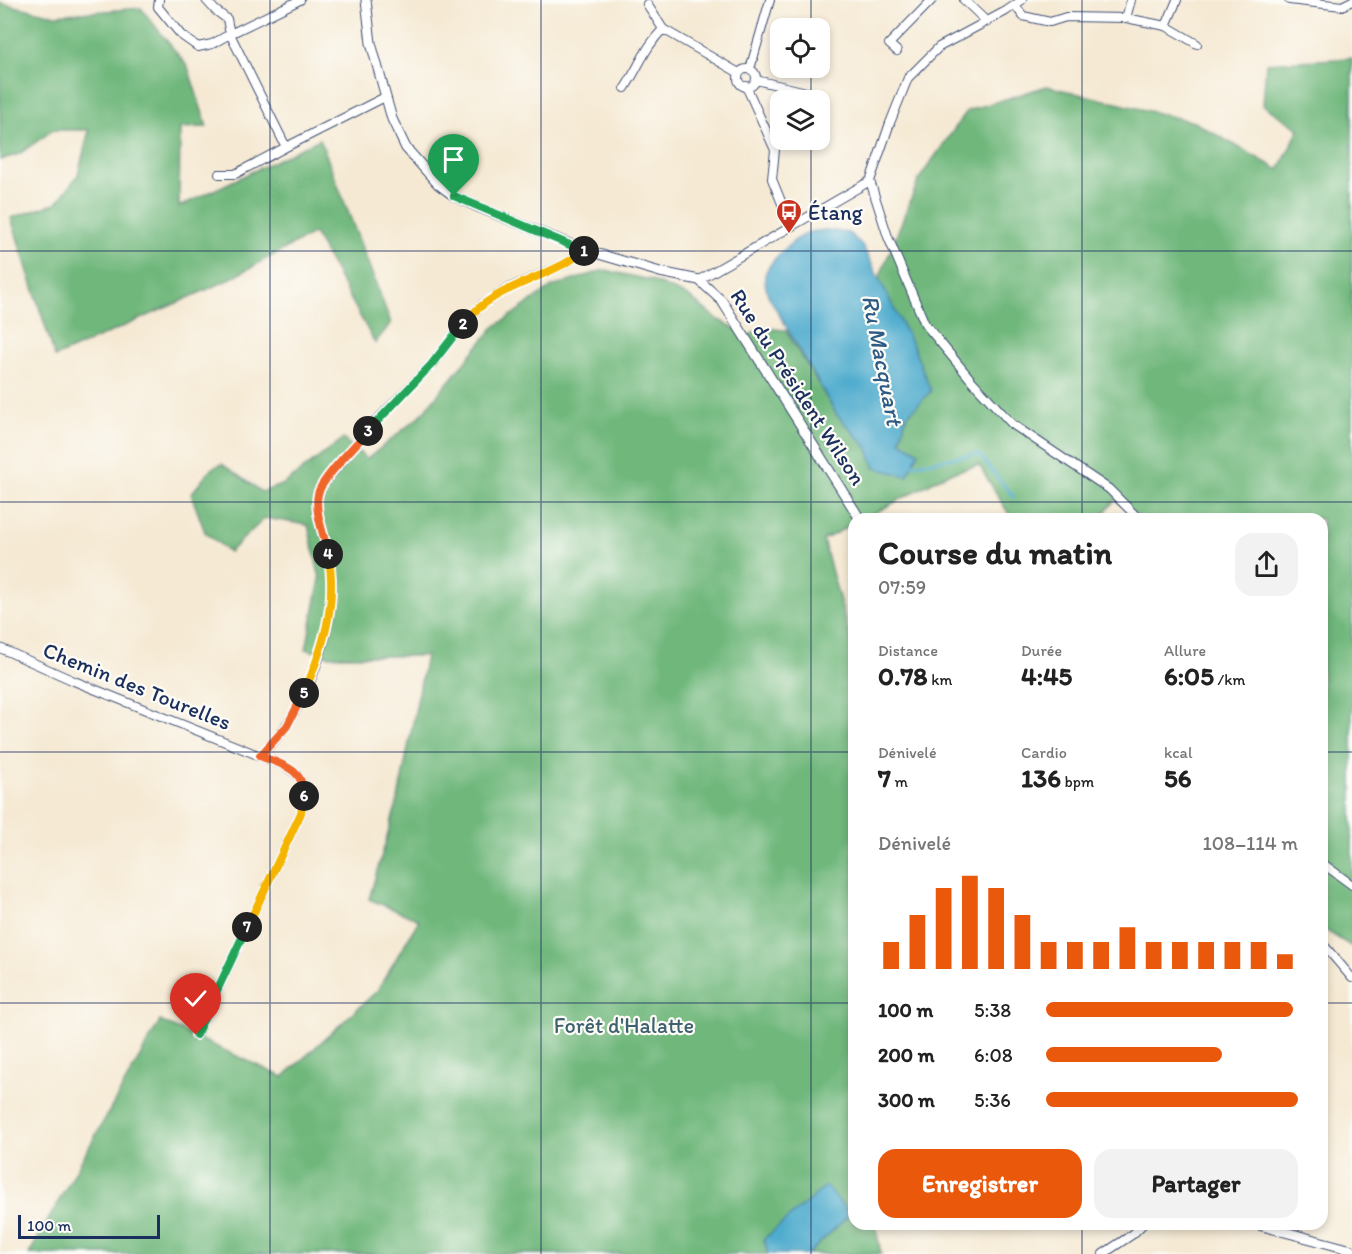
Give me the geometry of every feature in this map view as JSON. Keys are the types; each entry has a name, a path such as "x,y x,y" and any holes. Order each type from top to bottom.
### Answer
{"street":[{"path":"159,0 158,7 181,35 198,47 212,44 300,0"},
{"path":"206,0 228,19 231,34 286,147"},
{"path":"366,0 372,43 385,97 406,148 438,184 454,196 585,250 660,272 699,280 870,181"},
{"path":"750,69 770,0"},
{"path":"897,51 889,44 933,0"},
{"path":"964,0 986,21"},
{"path":"1126,18 1131,0"},
{"path":"1166,26 1177,0"},
{"path":"1288,0 1342,6 1352,1"},
{"path":"1133,513 1109,489 1012,424 972,381 925,324 888,237 870,181 908,78 939,47 1018,3 1023,16 1050,22 1066,17 1126,18 1166,26 1197,44"},
{"path":"647,4 663,29 739,73"},
{"path":"625,88 651,41 663,29"},
{"path":"739,73 750,69 754,72 756,80"},
{"path":"739,73 739,82 746,86 775,150 772,179 791,226"},
{"path":"746,86 753,84 756,80"},
{"path":"756,80 798,90"},
{"path":"219,174 235,174 385,97"},
{"path":"260,756 287,726 303,696 319,655 330,614 330,564 319,516 318,493 327,478 373,424 431,365 467,319 483,304 511,287 565,264 585,250"},
{"name":"Rue du Président Wilson","path":"699,280 722,301 856,513"},
{"name":"Chemin des Tourelles","path":"0,648 294,770 302,779 303,805 196,1035"},
{"path":"1328,867 1352,885"},
{"path":"1328,950 1352,978"},
{"path":"1103,1254 1136,1230"},
{"path":"1277,1230 1352,1250"}],"green space":[{"path":"0,3 55,15 141,8 188,67 207,127 180,128 179,207 320,139 391,323 375,343 314,233 226,281 55,357 11,218 57,203 78,175 89,130 53,130 19,154 0,160"},
{"name":"Forêt d'Halatte","path":"1352,58 1352,947 1328,932 1328,513 1133,513 1115,500 1104,513 1008,513 979,465 947,474 875,513 848,513 848,527 823,540 848,630 848,1215 764,1239 768,1254 29,1254 160,1021 283,1077 377,991 419,920 369,899 398,799 426,656 330,656 306,649 320,579 308,525 265,518 229,552 205,532 191,494 212,468 222,464 262,492 284,484 343,439 367,459 420,416 493,328 552,287 604,270 650,280 688,296 717,319 749,336 760,328 786,330 837,415 867,447 875,468 900,441 906,417 930,391 913,346 878,281 919,179 967,111 1047,86 1194,122 1279,170 1299,129 1263,105 1266,63"},
{"name":"Forêt d'Halatte","path":"848,1216 848,1230 876,1230 881,1254 808,1254"}],"water":[{"path":"826,230 849,233 862,245 913,346 931,391 906,417 900,441 919,452 907,476 875,468 867,447 837,415 768,295 765,274 768,267 802,235"},
{"path":"826,1186 848,1212 848,1216 808,1254 768,1254 764,1239"}],"waterway":[{"name":"Ru Macquart","path":"909,465 978,454 1014,497"}],"place":[{"name":"Étang","path":"789,235"}],"route":[{"path":"196,1035 303,805 302,779 294,770 260,756 287,726 303,696 319,655 330,614 332,599 330,564 318,504 318,493 321,486 373,424 431,365 467,319 483,304 500,292 565,264 585,250 454,196"}]}
